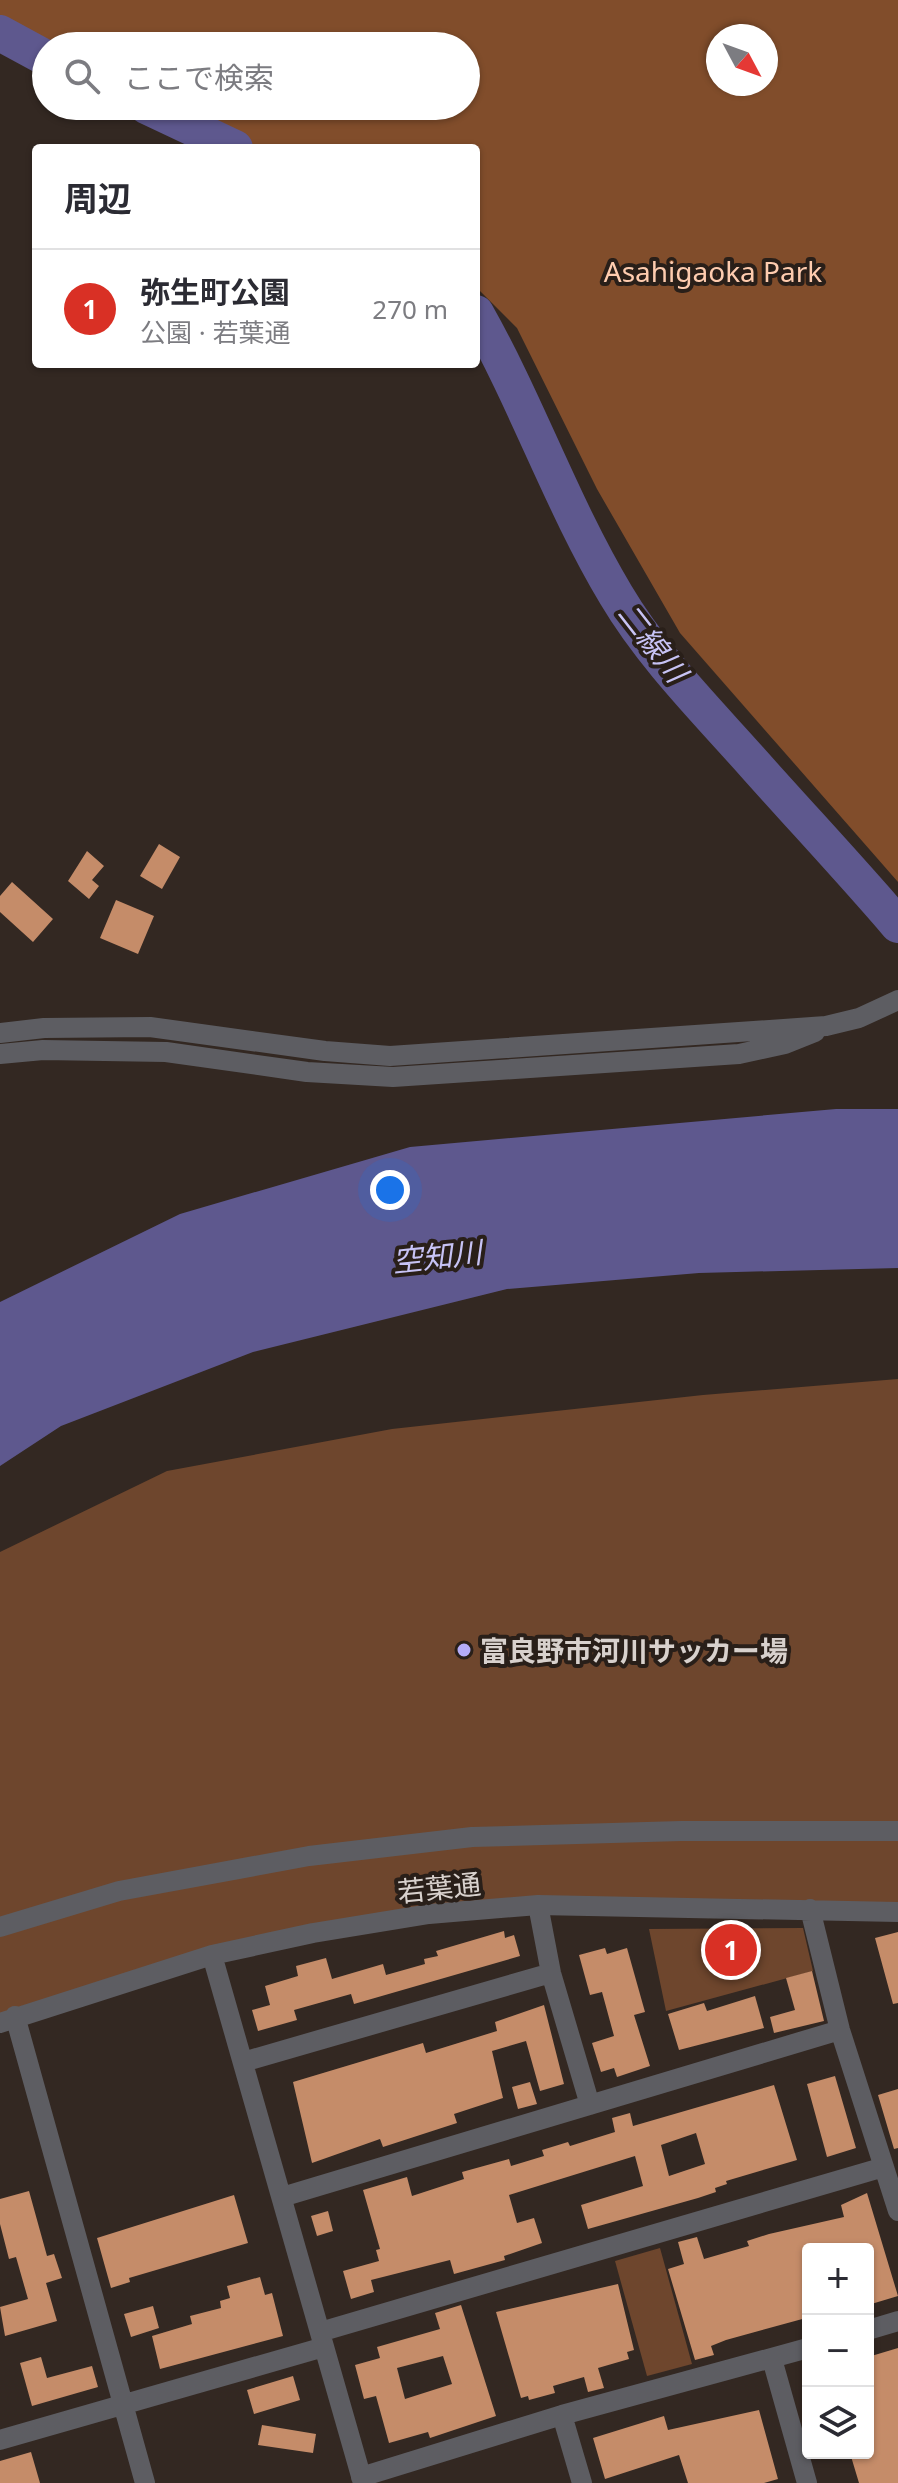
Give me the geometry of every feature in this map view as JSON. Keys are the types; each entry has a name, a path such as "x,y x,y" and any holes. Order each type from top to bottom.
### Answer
{"street":[{"path":"0,1033 44,1028 150,1027 325,1051 390,1056 826,1026 859,1018 898,1000"},
{"path":"0,1054 83,1049 166,1052 349,1076 432,1076 739,1054 785,1044 826,1026"},
{"path":"0,1927 119,1891 309,1856 472,1837 681,1831 898,1831"},
{"path":"538,1905 551,1973 590,2105"},
{"name":"若葉通","path":"8,2019 212,1955 313,1933 429,1914 538,1905 898,1912"},
{"path":"810,1909 840,2030 898,2211"},
{"path":"212,1955 362,2480 562,2415 802,2350"},
{"path":"243,2062 551,1973"},
{"path":"8,2019 125,2406 145,2483"},
{"path":"282,2197 840,2030"},
{"path":"0,2440 125,2406 322,2340 884,2167"},
{"path":"874,2328 898,2321"},
{"path":"772,2359 807,2483"},
{"path":"562,2415 582,2483"}],"shaded area":[{"path":"898,1379 898,1912 538,1905 313,1933 0,2023 0,1552 167,1471 392,1429 703,1395"},
{"path":"803,1928 813,1971 666,2011 649,1929"},
{"path":"660,2248 692,2364 647,2376 615,2261"}],"green space":[{"name":"Asahigaoka Park","path":"0,0 898,0 898,882 680,633 597,489 517,328 480,291 480,144 247,144 200,120 480,120 480,32 32,32 0,15"}],"water":[{"name":"空知川","path":"836,1109 898,1109 898,1268 699,1273 507,1289 253,1352 61,1426 0,1466 0,1302 180,1214 410,1147"}],"building":[{"path":"159,844 180,857 162,889 140,876"},
{"path":"87,851 104,866 92,880 99,886 89,899 68,881"},
{"path":"12,882 53,919 33,942 0,912 0,896"},
{"path":"116,900 154,916 138,954 100,938"},
{"path":"504,1931 505,1938 514,1935 520,1956 354,2004 351,1994 294,2010 297,2020 258,2031 252,2010 270,2005 265,1986 298,1976 296,1966 326,1958 332,1979 383,1964 386,1975 425,1964 424,1959 438,1956 436,1951"},
{"path":"898,1932 898,2003 893,2004 875,1938"},
{"path":"605,1948 607,1954 627,1948 645,2012 634,2015 650,2066 617,2077 614,2068 601,2072 592,2043 614,2036 602,1992 590,1995 579,1955"},
{"path":"812,1971 824,2021 774,2033 770,2017 795,2010 786,1978"},
{"path":"755,1996 764,2028 679,2050 668,2014 704,2003 707,2011"},
{"path":"544,2005 564,2084 540,2091 526,2041 492,2051 503,2098 454,2114 457,2123 383,2147 380,2139 312,2163 293,2082 423,2043 426,2053 497,2031 495,2022"},
{"path":"835,2076 856,2148 827,2157 807,2084"},
{"path":"530,2082 537,2104 518,2109 512,2087"},
{"path":"774,2085 797,2160 726,2181 727,2184 715,2188 716,2192 698,2198 588,2229 581,2205 643,2186 635,2156 509,2195 517,2223 534,2218 542,2243 504,2256 505,2260 454,2274 450,2260 371,2280 374,2292 351,2299 343,2271 379,2261 376,2250 380,2249 363,2190 407,2177 412,2196 464,2179 462,2172 509,2159 511,2166 544,2156 542,2150 568,2142 570,2146 615,2132 612,2118 630,2113 633,2126","holes":["696,2133 705,2164 669,2176 661,2145"]},
{"path":"898,2089 898,2148 894,2149 878,2095"},
{"path":"29,2191 47,2256 54,2254 62,2278 46,2283 57,2321 5,2336 0,2307 28,2299 16,2257 9,2259 0,2224 0,2199"},
{"path":"867,2193 898,2296 874,2303 874,2243 802,2243 802,2319 726,2340 711,2346 714,2355 695,2360 668,2269 684,2264 678,2242 697,2237 704,2259 749,2246 747,2241 769,2234 844,2217 841,2205"},
{"path":"234,2195 248,2243 129,2278 130,2282 111,2288 97,2238"},
{"path":"328,2211 333,2231 317,2236 311,2216"},
{"path":"260,2277 265,2295 272,2293 283,2336 160,2369 152,2336 192,2324 190,2316 221,2308 220,2301 230,2298 227,2286"},
{"path":"618,2284 634,2350 627,2352 629,2359 598,2368 604,2388 588,2392 584,2377 553,2386 555,2393 529,2400 528,2396 521,2398 496,2312"},
{"path":"461,2305 496,2416 430,2438 428,2432 389,2443 376,2396 364,2399 355,2365 380,2358 377,2347 440,2329 435,2313","holes":["443,2356 452,2384 405,2399 397,2368"]},
{"path":"153,2306 159,2328 131,2337 124,2314"},
{"path":"898,2348 898,2483 859,2483 852,2459 874,2459 874,2355"},
{"path":"41,2357 47,2378 92,2366 98,2387 32,2406 20,2363"},
{"path":"293,2376 300,2400 254,2414 247,2390"},
{"path":"759,2410 778,2479 764,2483 688,2483 679,2455 605,2479 593,2438 664,2416 668,2430"},
{"path":"262,2425 316,2434 313,2453 258,2445"},
{"path":"31,2452 40,2483 0,2483 0,2461"}],"waterway":[{"name":"二線川","path":"0,33 32,50"},
{"name":"二線川","path":"176,120 227,144"},
{"name":"二線川","path":"480,320 579,526 630,618 680,682 898,925"}],"place":[{"name":"富良野市河川サッカー場","path":"464,1650"},
{"name":"弥生町公園","path":"731,1950"}]}
